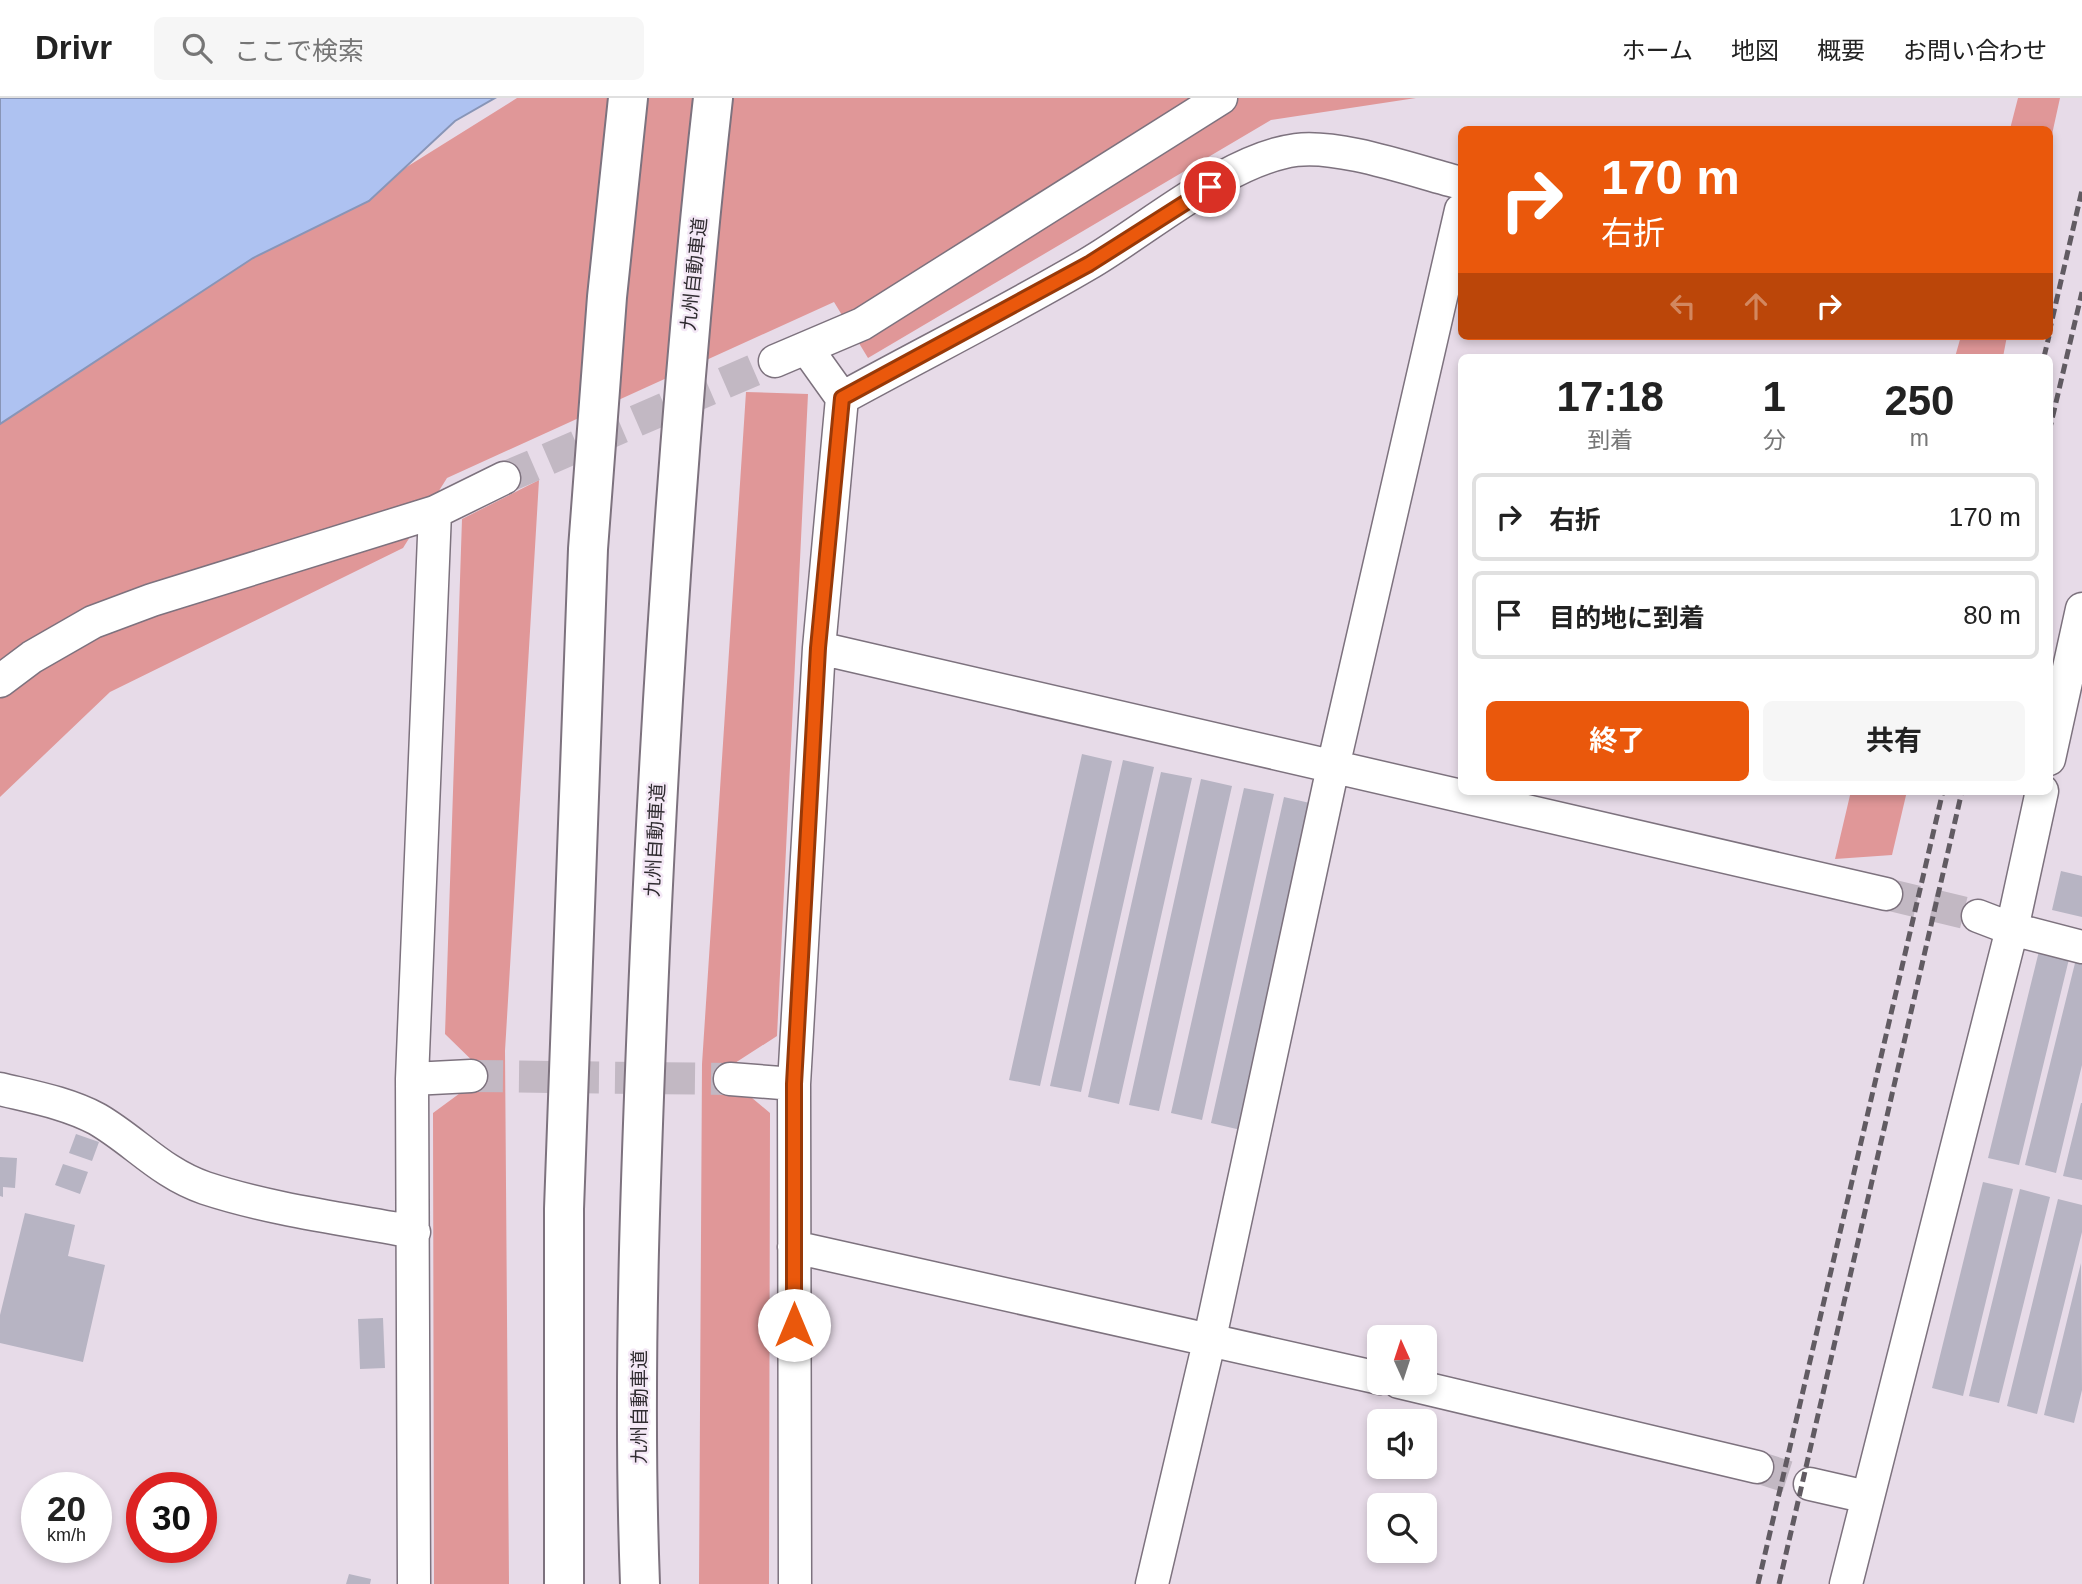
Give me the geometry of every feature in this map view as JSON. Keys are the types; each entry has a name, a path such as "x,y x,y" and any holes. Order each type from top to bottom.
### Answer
{"highway":[{"path":"564,1584 565,1182 588,550 607,297 628,98"},
{"name":"九州自動車道","path":"640,1584 639,1193 670,563 692,282 712,98"}],"street":[{"path":"775,361 862,324 1221,98"},
{"path":"842,398 1089,264 1232,173 1261,159 1297,150 1333,151 1458,182"},
{"path":"1152,1584 1210,1338 1333,767 1458,223"},
{"path":"795,1584 794,1084 818,648 842,398 807,349"},
{"path":"0,681 32,657 93,622 435,512 504,478"},
{"path":"414,1584 412,1079 435,512"},
{"path":"2053,741 2082,609"},
{"path":"818,648 1886,894"},
{"path":"1846,1584 2012,929 2041,795"},
{"path":"1978,916 2012,929 2082,947"},
{"path":"412,1079 471,1076"},
{"path":"730,1079 794,1084"},
{"path":"0,1089 67,1106 95,1118 120,1134 153,1162 204,1187 414,1232"},
{"path":"794,1247 1367,1375"},
{"path":"1437,1391 1757,1468"},
{"path":"1810,1484 1867,1497"}],"shaded area":[{"path":"517,98 1416,98 1271,120 868,358 834,302 447,478 403,548 110,692 0,797 0,424 253,258 369,201 405,168"},
{"path":"2018,98 2060,98 2053,130 2053,126 2011,126"},
{"path":"1960,340 2006,340 2004,354 1956,354"},
{"path":"746,392 808,394 777,1036 721,1072 770,1113 769,1584 699,1584 702,1064"},
{"path":"539,480 505,1051 509,1584 434,1584 433,1113 486,1074 445,1034 462,519"},
{"path":"1850,795 1906,795 1892,855 1835,859"}],"water":[{"path":"0,98 495,98 455,121 369,201 253,258 0,424"}],"building":[{"path":"1082,754 1112,761 1040,1086 1009,1080"},
{"path":"1123,760 1154,767 1081,1092 1050,1086"},
{"path":"1161,772 1192,778 1119,1104 1088,1097"},
{"path":"1201,779 1232,786 1159,1111 1129,1105"},
{"path":"1244,788 1274,794 1202,1120 1171,1113"},
{"path":"1284,797 1314,804 1241,1130 1211,1123"},
{"path":"2061,871 2082,876 2082,917 2052,910"},
{"path":"2039,951 2069,959 2019,1165 1988,1158"},
{"path":"2076,959 2082,960 2082,1065 2056,1173 2025,1165"},
{"path":"2082,1103 2082,1180 2063,1176"},
{"path":"76,1134 99,1142 92,1161 69,1153"},
{"path":"0,1157 17,1158 15,1188 3,1187 3,1197 0,1196"},
{"path":"63,1164 88,1172 80,1194 55,1185"},
{"path":"1983,1182 2013,1189 1963,1396 1932,1388"},
{"path":"2020,1189 2050,1197 1999,1403 1969,1396"},
{"path":"2058,1199 2082,1205 2082,1232 2037,1414 2007,1406"},
{"path":"25,1213 75,1225 68,1256 105,1265 83,1362 0,1343 0,1315"},
{"path":"2081,1263 2082,1390 2074,1423 2044,1415"},
{"path":"383,1318 385,1368 360,1369 358,1319"},
{"path":"349,1574 371,1579 370,1584 346,1584"}],"tunnel":[{"path":"504,478 775,361"},
{"path":"1886,894 1978,916"},
{"path":"471,1076 730,1079"},
{"path":"1757,1467 1810,1484"}],"railway":[{"path":"2053,316 2082,190"},
{"path":"2053,415 2082,292"},
{"path":"2045,354 2048,340"},
{"path":"1758,1584 1942,795"},
{"path":"1779,1584 1961,795"}],"route":[{"path":"794,1325 794,1084 818,648 842,398 1089,264 1210,187"}]}
